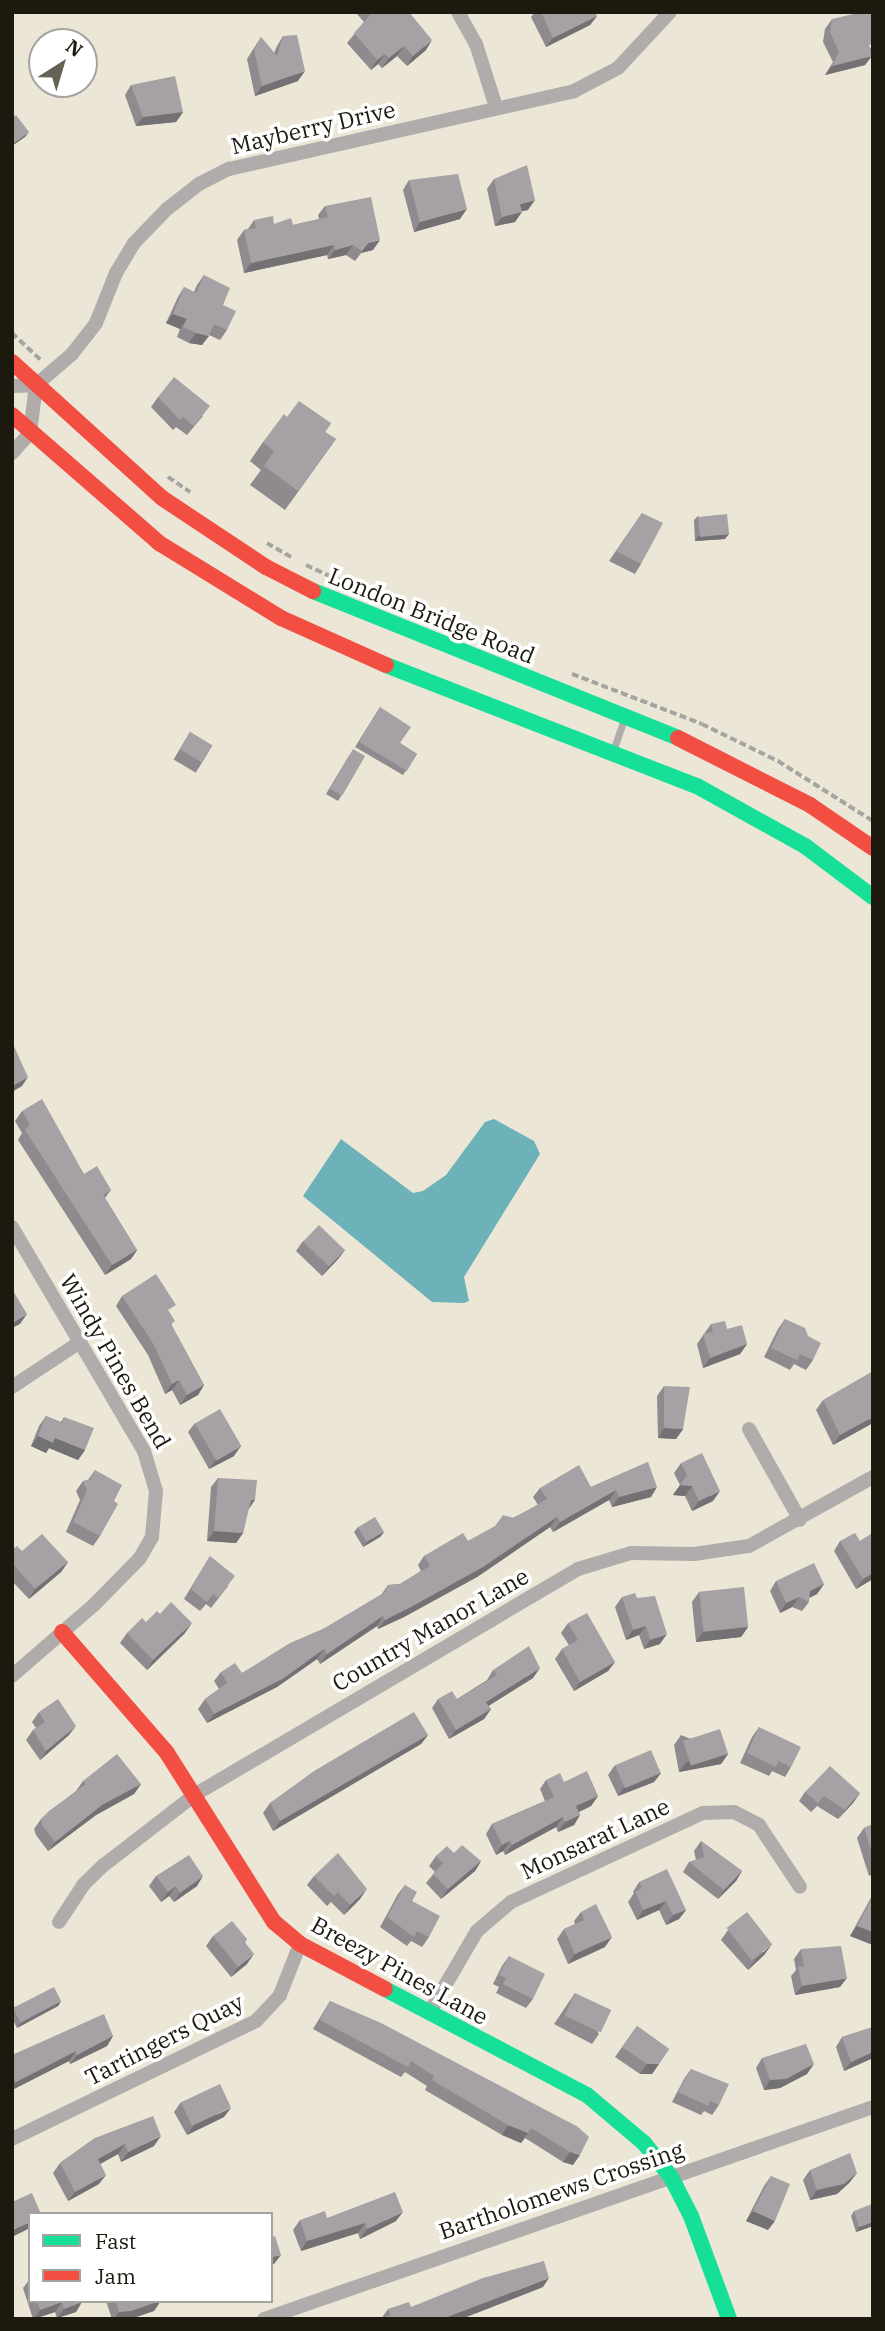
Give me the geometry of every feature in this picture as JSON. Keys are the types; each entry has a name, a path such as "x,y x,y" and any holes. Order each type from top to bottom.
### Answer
{"main road":[{"name":"London Bridge Road","path":"12,362 162,498 266,567 330,600 625,716 750,771 873,849"},
{"path":"12,415 159,543 281,618 363,656 613,751 752,814 804,846 873,897"},
{"name":"Breezy Pines Lane","path":"62,1632 136,1713 195,1794 261,1905 300,1944 586,2095 635,2135 671,2177 729,2319"}],"street":[{"path":"458,12 476,44 496,107"},
{"name":"Mayberry Drive","path":"36,386 96,323 116,274 134,243 175,201 199,184 229,169 597,82 633,55 670,12"},
{"path":"12,386 36,386 30,433 12,453"},
{"name":"Windy Pines Bend","path":"12,1227 144,1451 156,1491 152,1537 140,1558 12,1676"},
{"path":"12,1387 80,1342"},
{"path":"749,1429 800,1520"},
{"name":"Country Manor Lane","path":"59,1922 84,1884 104,1865 195,1794 578,1569 631,1553 722,1552 770,1538 873,1477"},
{"name":"Monsarat Lane","path":"429,2013 477,1931 493,1915 511,1902 703,1813 734,1812 759,1825 800,1887"},
{"name":"Tartingers Quay","path":"12,2139 256,2021 280,1994 300,1944"},
{"name":"Bartholomews Crossing","path":"264,2319 873,2107"}],"lane":[{"path":"613,751 625,716"}],"path":[{"path":"12,333 52,371"},
{"path":"167,476 194,495"},
{"path":"261,540 371,595"},
{"path":"565,671 715,730 778,761 873,821"}],"water":[{"path":"494,1119 534,1141 540,1154 464,1277 469,1301 432,1302 303,1196 341,1139 413,1193 423,1191 446,1175 485,1122"}],"building":[{"path":"371,12 409,12 432,40 413,56 404,46 389,58 385,54 377,60 354,33"},
{"path":"541,12 594,12 597,16 553,38"},
{"path":"871,12 873,44 869,45 872,56 832,66 839,52 830,32 832,19"},
{"path":"297,35 305,71 262,86 254,50 261,37 277,56 283,36"},
{"path":"175,76 183,112 143,117 131,85"},
{"path":"16,115 29,132 12,144 12,118"},
{"path":"527,165 535,200 520,204 522,212 502,217 494,179"},
{"path":"458,174 467,209 420,222 409,180"},
{"path":"371,197 380,240 368,243 362,251 353,245 335,250 334,245 251,263 244,230 256,228 254,220 273,216 274,224 291,218 293,225 328,217 325,206"},
{"path":"204,275 230,288 223,305 236,311 227,330 214,324 209,336 183,327 187,319 173,314 184,287 196,293"},
{"path":"174,377 210,406 194,426 183,417 180,420 158,397"},
{"path":"299,401 331,423 325,432 336,439 298,491 264,466 274,451 263,442 284,414 287,417"},
{"path":"642,513 663,523 641,564 616,551"},
{"path":"727,514 729,534 700,537 698,517"},
{"path":"380,707 411,727 400,743 417,754 407,771 359,742"},
{"path":"190,732 212,745 202,763 180,749"},
{"path":"353,749 365,756 342,796 330,789"},
{"path":"12,1042 28,1077 12,1086"},
{"path":"42,1099 84,1174 97,1166 111,1190 103,1195 137,1250 112,1265 25,1130 30,1124 22,1111"},
{"path":"319,1225 345,1250 329,1267 303,1242"},
{"path":"156,1274 176,1305 168,1310 175,1321 171,1324 204,1385 187,1395 179,1380 172,1384 154,1345 122,1296"},
{"path":"12,1289 27,1314 12,1323"},
{"path":"785,1319 805,1328 808,1336 821,1343 813,1360 800,1354 797,1360 771,1348"},
{"path":"725,1321 727,1329 742,1325 747,1344 710,1358 703,1334 713,1332 711,1324"},
{"path":"873,1371 873,1417 840,1435 823,1400"},
{"path":"664,1386 690,1387 683,1429 664,1428"},
{"path":"220,1409 242,1446 216,1461 195,1424"},
{"path":"46,1416 62,1423 64,1417 94,1428 85,1450 55,1438 53,1443 38,1436"},
{"path":"702,1453 720,1491 699,1501 692,1486 680,1485 687,1475 681,1463"},
{"path":"648,1462 657,1487 619,1497 616,1490 560,1522 557,1517 483,1567 385,1620 383,1616 327,1654 324,1649 284,1678 214,1714 205,1699 227,1683 221,1672 235,1663 242,1673 290,1643 325,1628 385,1592 388,1585 400,1584 430,1566 424,1556 463,1533 468,1541 495,1526 503,1515 514,1518 547,1499 540,1488 579,1465 591,1487"},
{"path":"95,1470 122,1485 114,1501 118,1504 100,1536 73,1522 87,1490 83,1481 90,1480"},
{"path":"218,1478 257,1480 255,1500 251,1500 243,1533 214,1531"},
{"path":"375,1517 384,1532 367,1542 358,1527"},
{"path":"855,1533 860,1541 873,1533 873,1573 863,1579 840,1541"},
{"path":"42,1534 68,1562 35,1589 12,1563 12,1550 17,1546 22,1551"},
{"path":"210,1556 235,1576 218,1598 213,1594 207,1602 191,1589"},
{"path":"814,1563 824,1584 810,1591 809,1602 799,1597 786,1603 776,1581"},
{"path":"744,1587 748,1627 703,1631 699,1592"},
{"path":"635,1593 637,1598 655,1596 667,1634 650,1640 646,1626 633,1630 622,1597"},
{"path":"171,1602 192,1623 153,1660 127,1633 142,1618 146,1622 157,1611 160,1614"},
{"path":"587,1613 615,1662 580,1682 562,1649 578,1640 568,1623"},
{"path":"529,1646 540,1668 486,1702 491,1709 456,1730 438,1699 452,1691 457,1699 497,1675 493,1670"},
{"path":"58,1699 76,1726 46,1751 33,1730 45,1722 39,1712"},
{"path":"414,1712 428,1735 280,1821 270,1803 314,1771"},
{"path":"759,1727 801,1747 791,1767 778,1761 776,1767 747,1753"},
{"path":"720,1729 728,1754 691,1766 683,1741"},
{"path":"651,1750 661,1773 625,1788 615,1765"},
{"path":"117,1754 141,1784 102,1805 55,1842 42,1825 41,1819 86,1784 83,1781"},
{"path":"830,1766 860,1793 845,1810 824,1796 818,1803 805,1792"},
{"path":"587,1771 598,1796 576,1806 580,1815 565,1822 563,1817 512,1845 510,1841 502,1845 492,1824 554,1797 546,1780 560,1773 564,1782"},
{"path":"873,1824 873,1857 864,1828"},
{"path":"701,1841 742,1871 724,1890 689,1862 704,1857"},
{"path":"462,1845 481,1861 448,1889 433,1874 443,1863 436,1856 447,1846 454,1853"},
{"path":"338,1853 367,1889 350,1905 338,1892 334,1896 314,1876"},
{"path":"189,1855 203,1876 180,1893 176,1886 168,1892 156,1876"},
{"path":"667,1869 686,1910 673,1915 666,1901 643,1910 635,1892 642,1888 639,1882"},
{"path":"405,1885 417,1892 412,1901 440,1916 429,1937 417,1931 414,1937 387,1917"},
{"path":"873,1896 873,1932 857,1926"},
{"path":"596,1904 612,1937 575,1954 564,1929 584,1920 581,1912"},
{"path":"747,1912 772,1944 752,1960 727,1928"},
{"path":"232,1921 247,1939 244,1941 254,1954 238,1967 213,1936"},
{"path":"841,1946 847,1978 802,1986 798,1967 804,1966 801,1949"},
{"path":"509,1956 545,1974 533,1999 503,1984 506,1978 499,1975"},
{"path":"54,1987 61,2001 20,2022 13,2008"},
{"path":"575,1993 611,2010 601,2033 564,2016"},
{"path":"330,2001 381,2023 578,2127 589,2137 580,2155 570,2152 531,2128 528,2133 508,2125 432,2080 434,2076 411,2061 408,2067 320,2020"},
{"path":"104,2014 113,2036 77,2055 76,2051 16,2082 12,2074 12,2055"},
{"path":"637,2026 669,2049 659,2064 647,2064 622,2047"},
{"path":"873,2027 873,2052 851,2062 842,2037"},
{"path":"806,2044 814,2064 786,2079 770,2080 762,2058"},
{"path":"691,2069 729,2084 719,2105 710,2101 708,2106 678,2092"},
{"path":"220,2084 231,2108 192,2126 181,2102"},
{"path":"153,2116 161,2136 128,2152 125,2144 98,2159 106,2175 75,2192 60,2163 95,2138"},
{"path":"850,2153 857,2173 844,2184 817,2190 810,2170"},
{"path":"771,2176 790,2184 775,2221 753,2211"},
{"path":"395,2192 403,2212 367,2229 365,2223 307,2241 300,2220 325,2211 327,2218"},
{"path":"32,2193 40,2212 28,2212 28,2223 12,2230 12,2202"},
{"path":"872,2204 873,2222 859,2227 854,2211"},
{"path":"275,2236 281,2255 273,2257"},
{"path":"544,2261 549,2278 442,2319 382,2319 390,2315 388,2309 409,2302 411,2307 483,2278"},
{"path":"38,2303 59,2303 40,2310"},
{"path":"62,2303 79,2303 64,2309"},
{"path":"117,2303 154,2303 131,2311 119,2312"}],"traffic: fast":[{"path":"313,591 678,738"},
{"path":"386,665 697,786 805,846 873,897"},
{"path":"385,1989 587,2095 644,2143 671,2177 691,2216 729,2319"}],"traffic: jam":[{"path":"12,362 162,498 266,567 313,591"},
{"path":"12,415 159,543 281,618 386,665"},
{"path":"678,738 810,805 873,848"},
{"path":"62,1632 167,1753 274,1922 300,1944 385,1989"}]}
